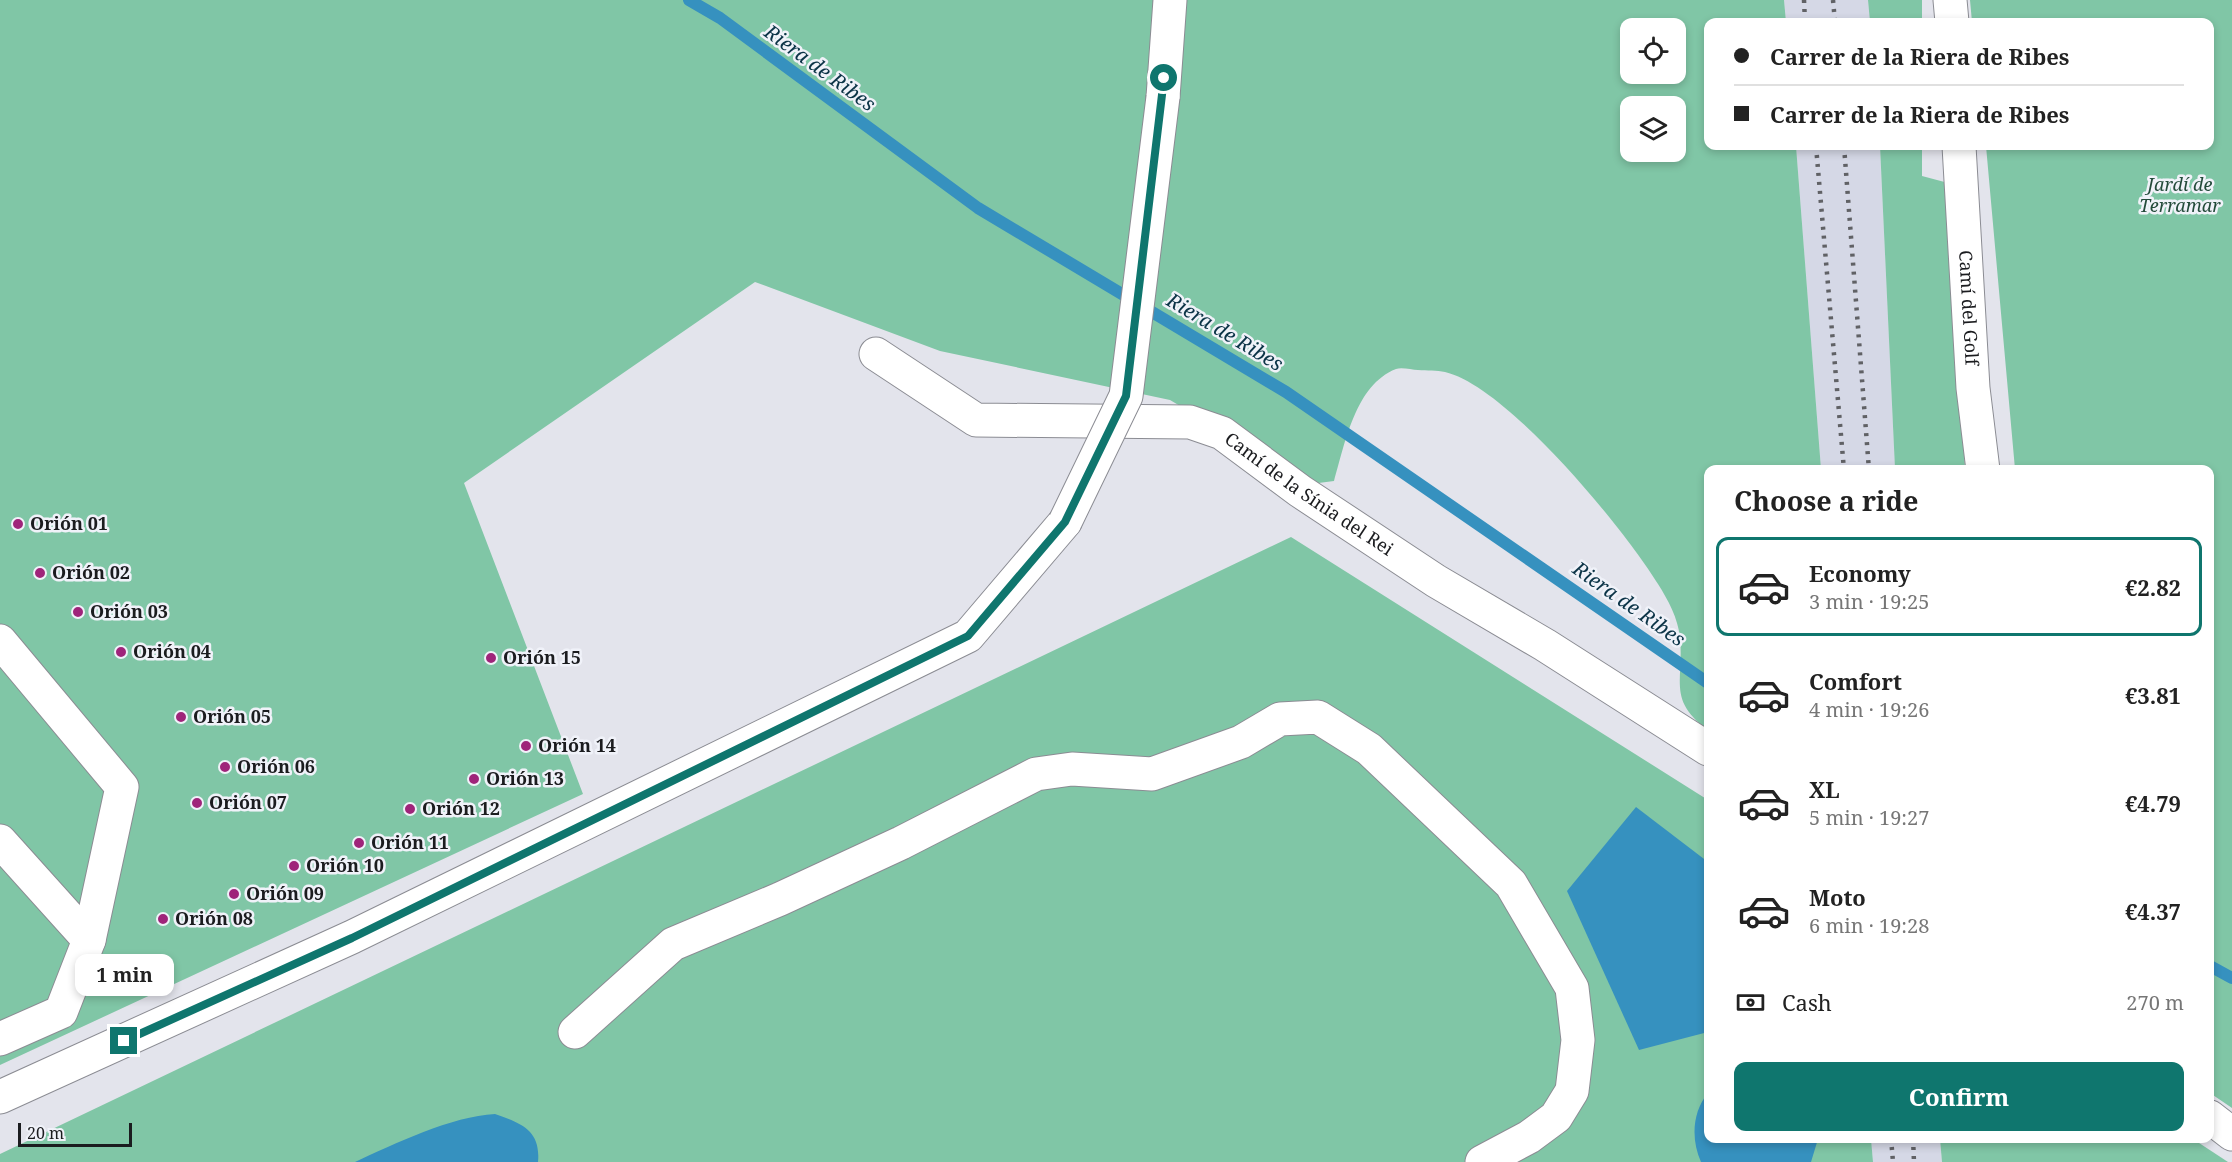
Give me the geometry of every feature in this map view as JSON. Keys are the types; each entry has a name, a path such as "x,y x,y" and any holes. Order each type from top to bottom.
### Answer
{"street":[{"path":"0,1097 352,938 968,636 1065,522 1126,396 1163,97 1170,0"},
{"path":"1950,0 1952,18"},
{"name":"Camí del Golf","path":"1959,150 1972,388 1982,465"},
{"name":"Camí de la Sínia del Rei","path":"876,354 976,420 1190,422 1222,433 1300,491 1436,581 1545,645 1704,746"},
{"path":"0,641 122,787 89,940 61,1012 6,1028"},
{"path":"575,1032 673,945 902,843 1036,774 1072,769 1152,774 1241,742 1280,719 1318,717 1369,749 1511,884 1572,988 1578,1040 1572,1091 1556,1117 1529,1137 1482,1162"},
{"path":"0,841 89,940"},
{"path":"2214,1120 2232,1134"}],"shaded area":[{"path":"1784,0 1868,0 1870,18 1786,18"},
{"path":"1796,150 1880,150 1895,465 1821,465"},
{"path":"1871,1143 1940,1143 1942,1162 1873,1162"}],"green space":[{"path":"0,0 1784,0 1786,18 1704,18 1704,150 1796,150 1821,465 1704,465 1704,727 1687,709 1682,699 1681,653 1677,623 1665,596 1642,560 1592,497 1531,431 1471,383 1445,372 1404,368 1396,369 1382,377 1361,402 1354,417 1334,481 1303,485 1248,446 1170,400 940,351 755,282 464,483 583,794 0,1065"},
{"path":"1868,0 1922,0 1922,18 1870,18"},
{"name":"Jardí de Terramar","path":"1970,0 2232,0 2232,1108 2214,1096 2214,465 2015,465 1986,150 2214,150 2214,18 1972,18"},
{"path":"1880,150 1922,150 1922,176 1952,184 1965,465 1895,465"},
{"path":"1291,537 1704,797 1704,1143 1871,1143 1873,1162 0,1162 0,1154"},
{"path":"1940,1143 2199,1143 2228,1162 1942,1162"}],"water":[{"path":"1636,807 1704,859 1704,1033 1639,1050 1567,891"},
{"path":"1704,1099 1704,1143 1817,1143 1811,1162 1701,1162 1696,1145 1695,1126"},
{"path":"495,1114 521,1125 533,1135 538,1151 538,1162 355,1162 442,1125"}],"waterway":[{"name":"Riera de Ribes","path":"689,0 720,18 978,208 1286,392 1704,680"},
{"name":"Riera de Ribes","path":"2214,968 2232,978"}],"railway":[{"path":"1804,0 1805,18"},
{"path":"1833,0 1835,18"},
{"path":"1816,150 1844,465"},
{"path":"1844,150 1869,465"},
{"path":"1891,1143 1893,1162"},
{"path":"1913,1143 1914,1162"}],"place":[{"name":"Orión 01","path":"18,524"},
{"name":"Orión 02","path":"40,573"},
{"name":"Orión 03","path":"78,612"},
{"name":"Orión 04","path":"121,652"},
{"name":"Orión 15","path":"491,658"},
{"name":"Orión 05","path":"181,717"},
{"name":"Orión 14","path":"526,746"},
{"name":"Orión 06","path":"225,767"},
{"name":"Orión 13","path":"474,779"},
{"name":"Orión 07","path":"197,803"},
{"name":"Orión 12","path":"410,809"},
{"name":"Orión 11","path":"359,843"},
{"name":"Orión 10","path":"294,866"},
{"name":"Orión 09","path":"234,894"},
{"name":"Orión 08","path":"163,919"}],"route":[{"path":"124,1041 352,938 968,636 1065,522 1126,396 1164,78"}]}
